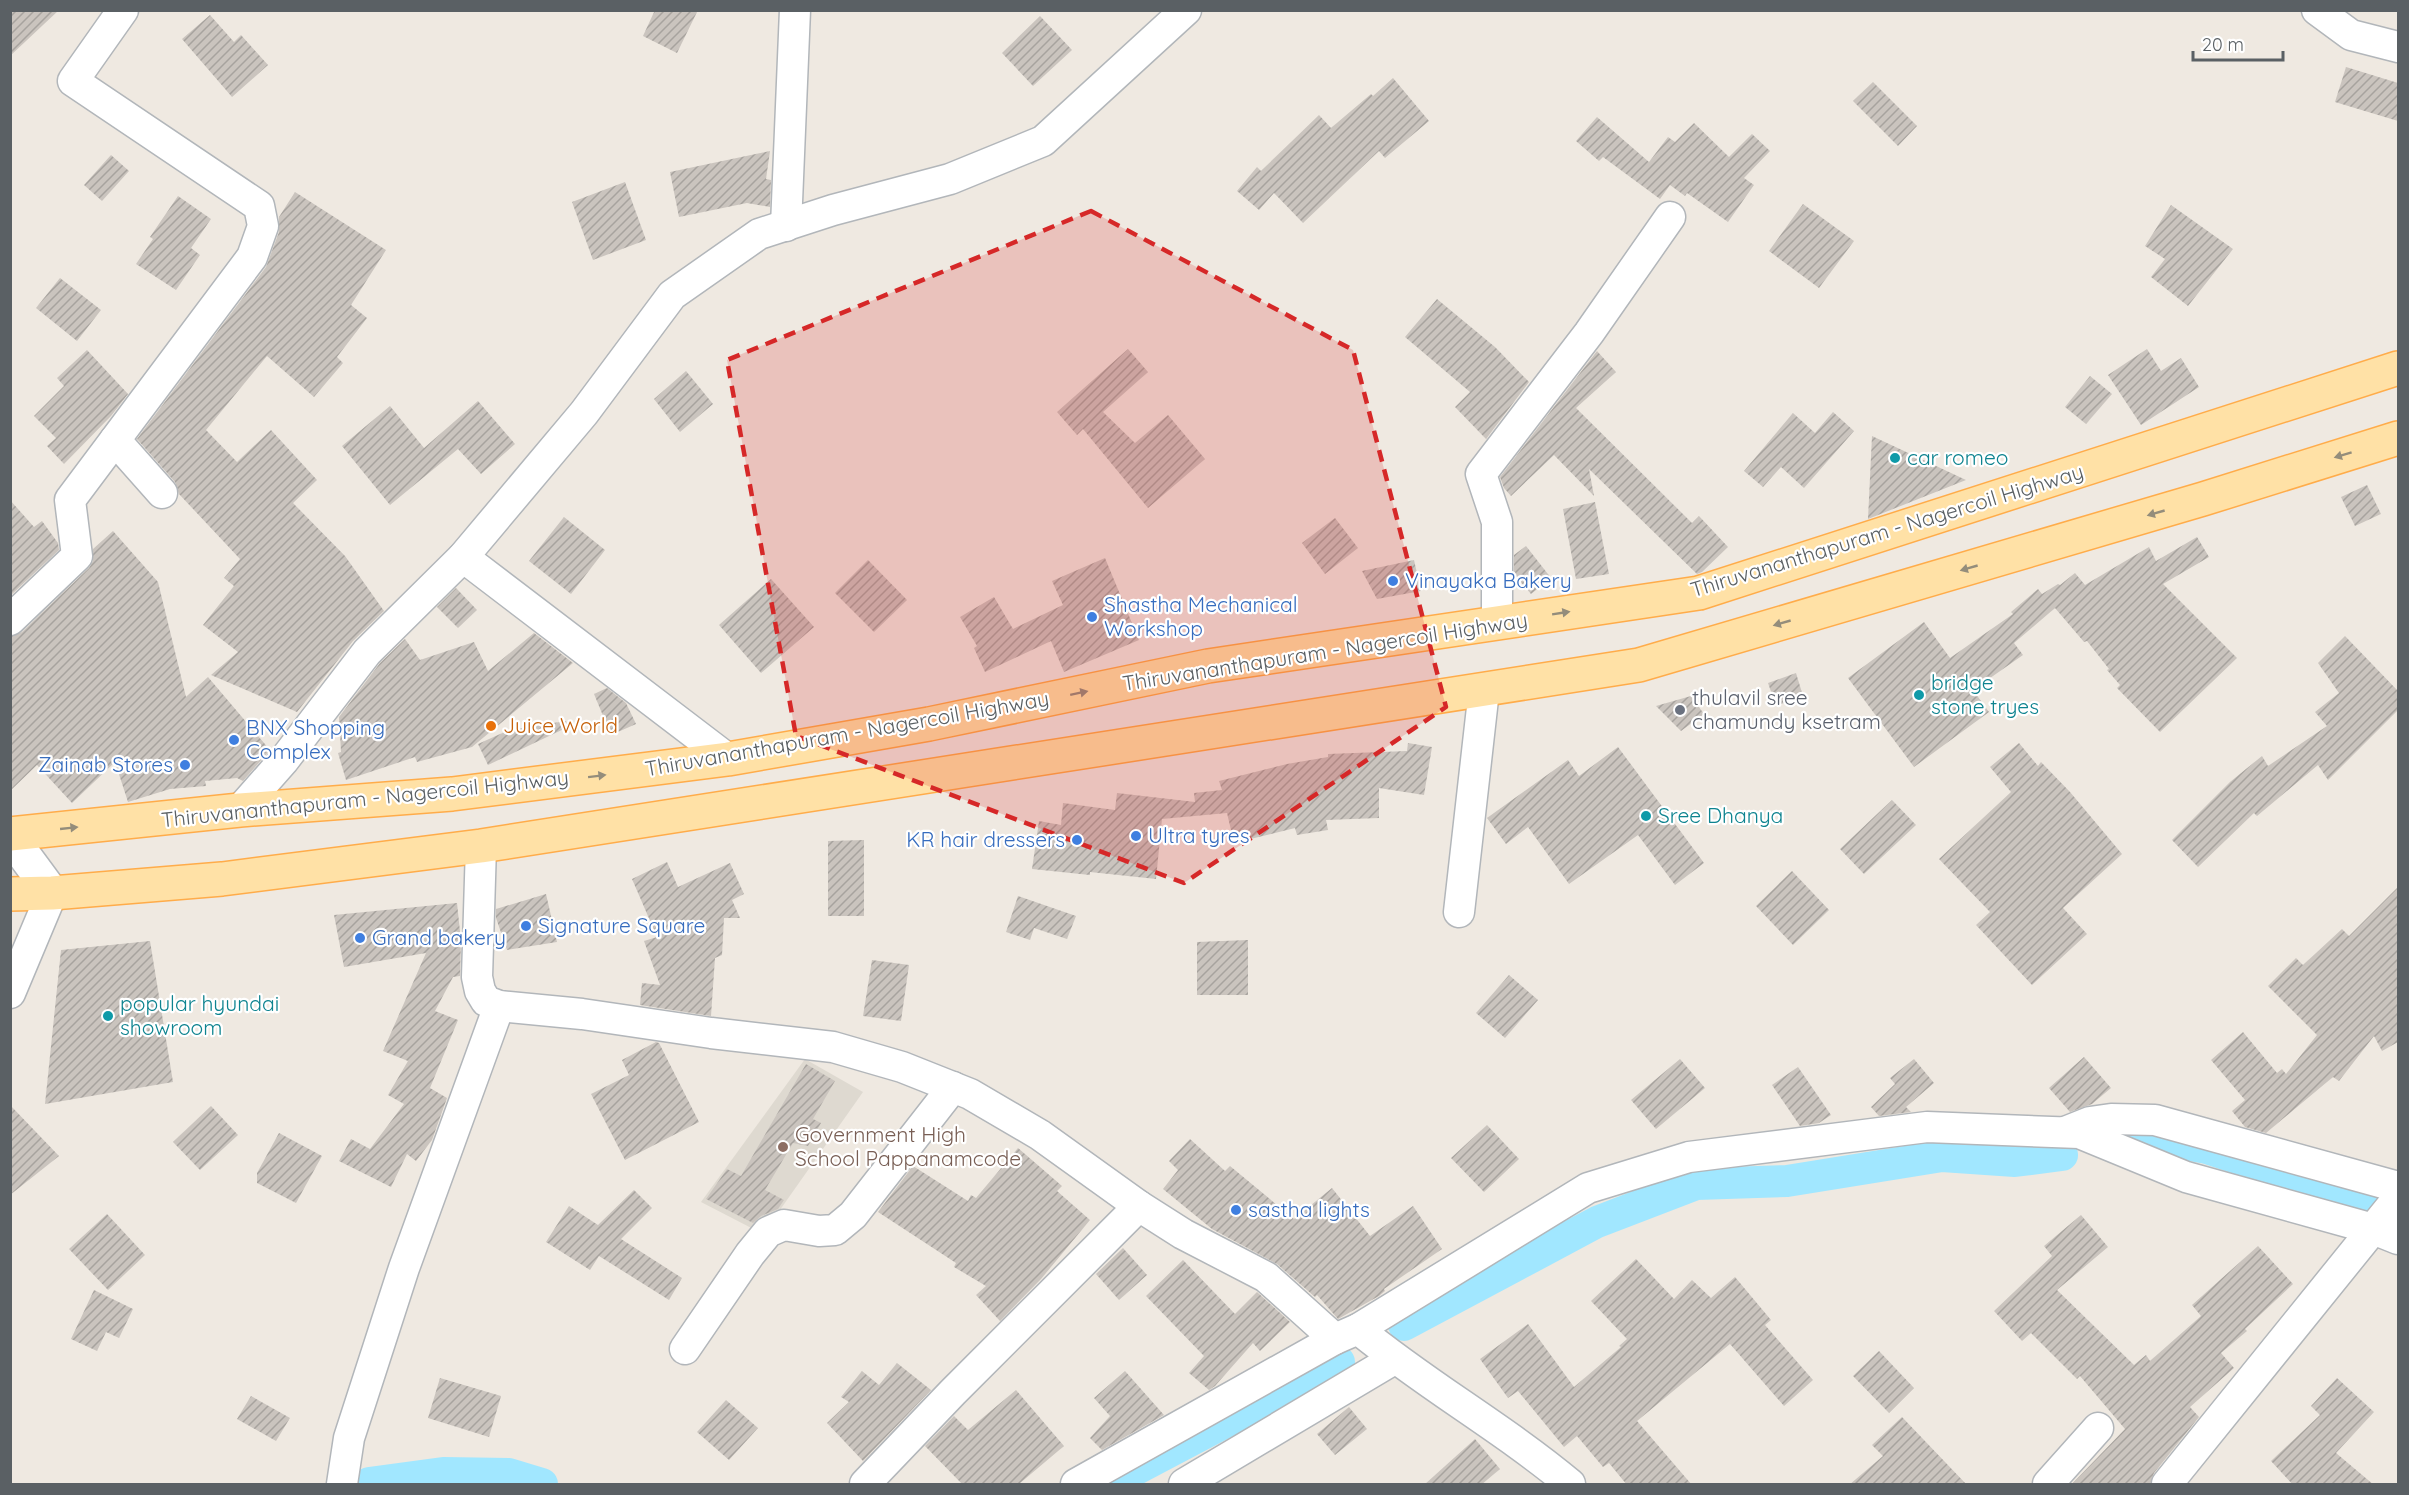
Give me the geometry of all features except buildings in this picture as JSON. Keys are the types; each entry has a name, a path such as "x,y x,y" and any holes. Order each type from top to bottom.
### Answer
{"main road":[{"name":"Thiruvananthapuram - Nagercoil Highway","path":"10,835 240,810 452,795 728,759 929,724 1208,666 1699,592 2398,368"},
{"path":"10,894 52,893 222,879 481,846 1639,665 2204,499 2398,438"}],"street":[{"path":"10,620 77,555 70,500 252,257 263,226 259,206 73,81 123,10"},
{"path":"786,225 795,10"},
{"path":"240,810 284,760 367,652 463,557 584,413 672,295 759,234 833,210 950,179 1043,141 1186,10"},
{"path":"2318,10 2351,35 2398,47"},
{"path":"1497,623 1497,522 1481,474 1589,333 1670,217"},
{"path":"115,440 162,493"},
{"path":"463,557 728,759"},
{"path":"1459,912 1484,690"},
{"path":"10,835 52,893 10,993"},
{"path":"481,846 477,976 480,991 486,1001 499,1006 582,1014 711,1033 833,1047 902,1066 970,1094 1040,1134 1139,1206 1183,1234 1266,1277 1346,1334 1394,1359 1533,1453 1570,1485"},
{"path":"342,1485 349,1438 404,1268 499,1006"},
{"path":"685,1349 750,1254 768,1232 784,1225 819,1231 835,1230 853,1215 953,1087"},
{"path":"2065,1132 2090,1122 2111,1119 2155,1120 2398,1187"},
{"path":"1076,1485 1346,1334 1588,1188 1689,1156 1927,1127 2079,1132 2186,1177 2386,1234"},
{"path":"2167,1485 2386,1234 2398,1198"},
{"path":"865,1485 953,1392 1139,1206"},
{"path":"1184,1485 1394,1359"},
{"path":"2048,1485 2098,1428"}],"highlighted area":[{"path":"1091,211 1353,350 1446,707 1184,883 796,736 727,360"}],"shaded area":[{"name":"Government High School Pappanamcode","path":"805,1059 863,1092 763,1234 701,1202"}],"waterway":[{"path":"2120,1132 2207,1148 2331,1189 2367,1198"},
{"path":"1404,1325 1597,1222 1696,1184 1787,1181 1942,1156 2015,1161 2062,1155"},
{"path":"1108,1484 1339,1362"},
{"path":"369,1483 443,1473 509,1474 542,1484"}],"place":[{"name":"car romeo","path":"1895,458"},
{"name":"Vinayaka Bakery","path":"1393,581"},
{"name":"Shastha Mechanical Workshop","path":"1092,617"},
{"name":"bridge stone tryes","path":"1919,695"},
{"name":"thulavil sree chamundy ksetram","path":"1680,710"},
{"name":"Juice World","path":"491,726"},
{"name":"BNX Shopping Complex","path":"234,740"},
{"name":"Zainab Stores","path":"185,765"},
{"name":"Sree Dhanya","path":"1646,816"},
{"name":"Ultra tyres","path":"1136,836"},
{"name":"KR hair dressers","path":"1077,840"},
{"name":"Signature Square","path":"526,926"},
{"name":"Grand bakery","path":"360,938"},
{"name":"popular hyundai showroom","path":"108,1016"},
{"name":"Government High School Pappanamcode","path":"783,1147"},
{"name":"sastha lights","path":"1236,1210"}]}
